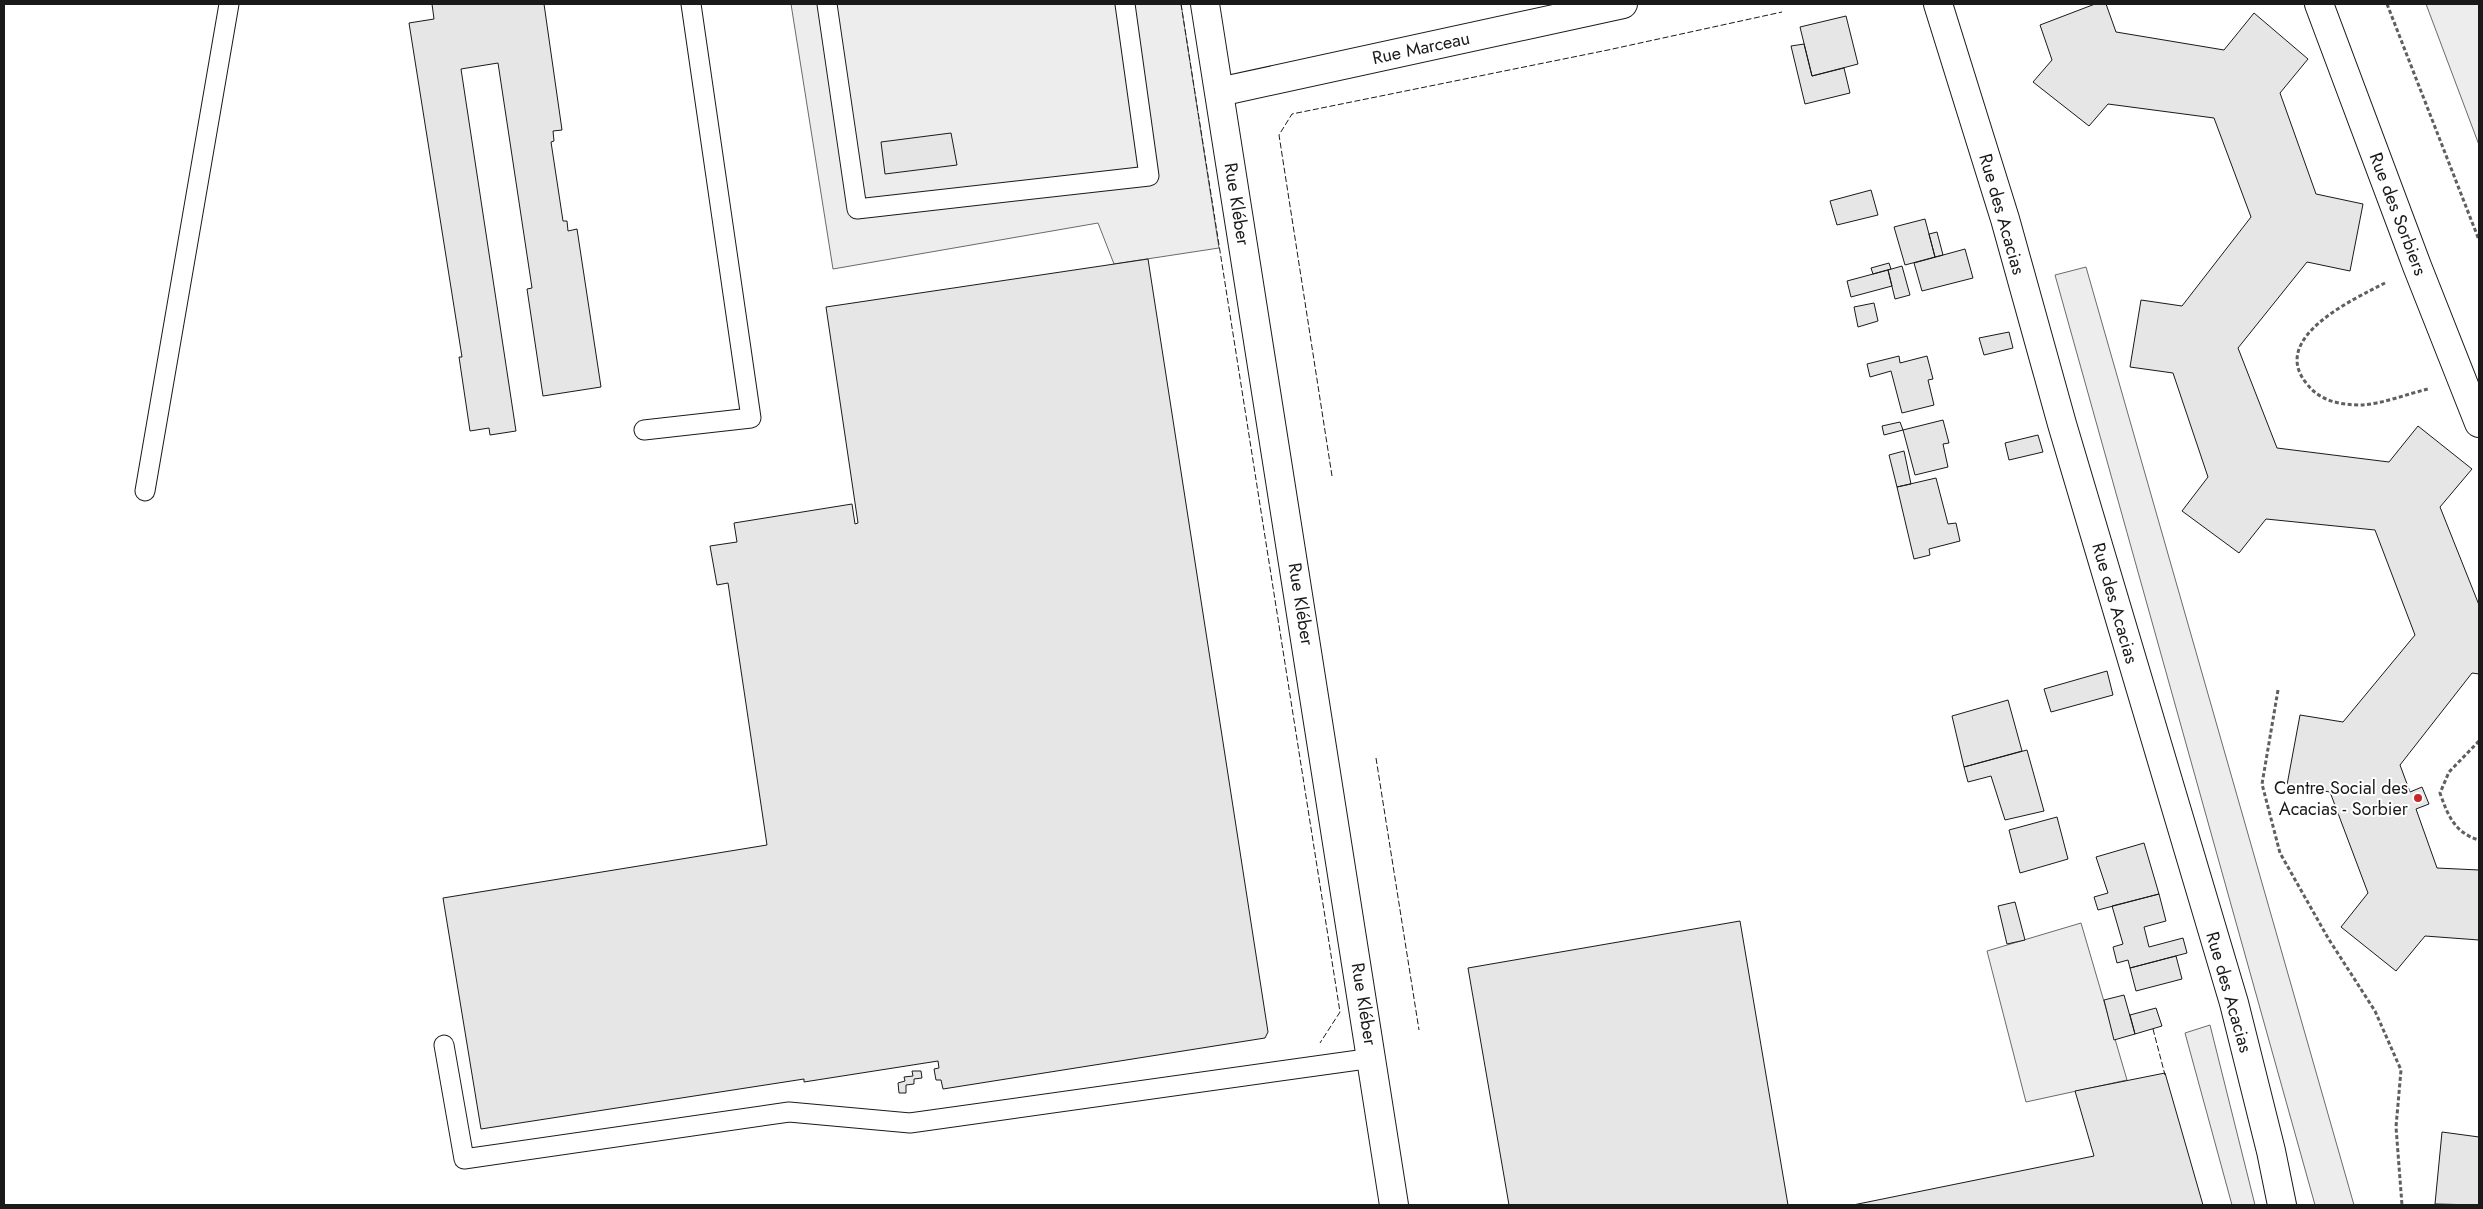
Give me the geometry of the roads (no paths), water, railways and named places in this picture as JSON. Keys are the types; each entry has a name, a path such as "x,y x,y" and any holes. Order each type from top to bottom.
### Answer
{"street":[{"name":"Rue Kléber","path":"1205,4 1373,1058 1394,1205"},
{"name":"Rue Marceau","path":"1219,92 1624,4"},
{"name":"Rue des Acacias","path":"1938,4 2005,219 2062,424 2234,1003 2272,1151 2282,1205"},
{"name":"Rue des Sorbiers","path":"2319,4 2417,266 2479,423"}],"lane":[{"path":"145,491 228,4"},
{"path":"644,430 751,418 691,4"},
{"path":"827,4 857,209 1149,176 1125,4"},
{"path":"444,1045 464,1159 789,1112 910,1123 1373,1058"}],"place":[{"name":"Centre Social des Acacias - Sorbier","path":"2418,798"}]}
